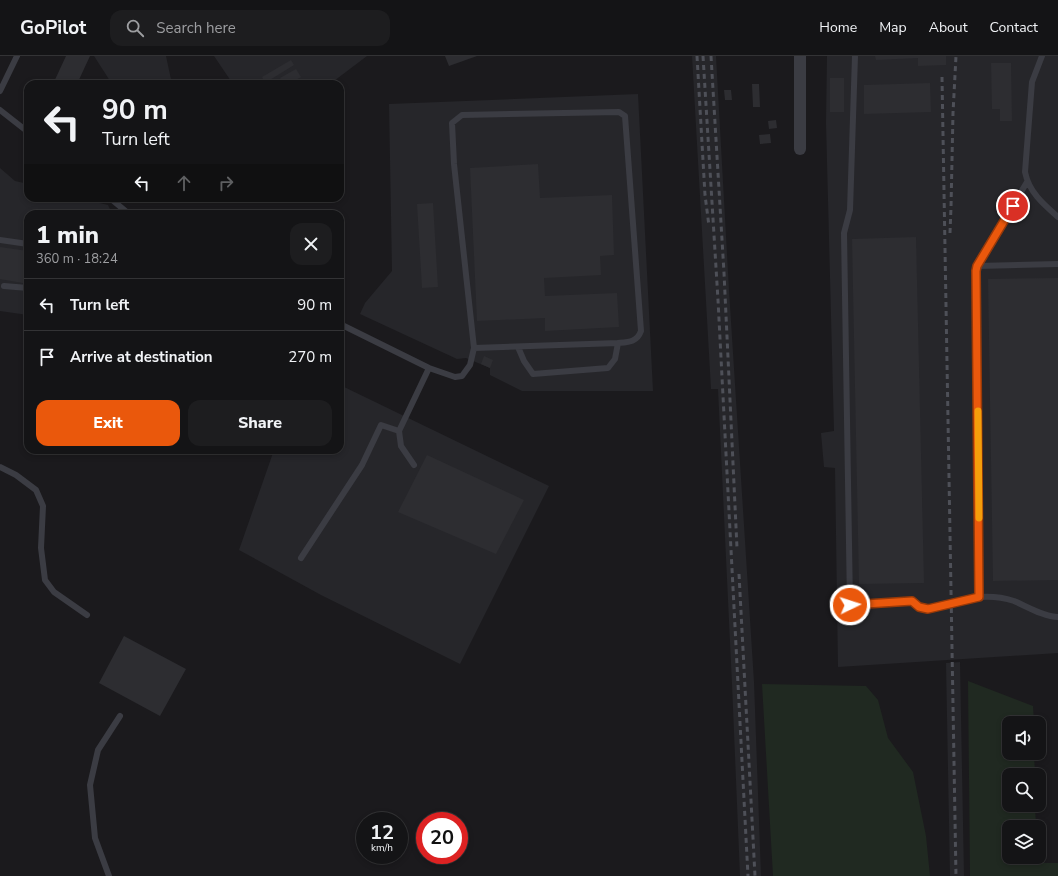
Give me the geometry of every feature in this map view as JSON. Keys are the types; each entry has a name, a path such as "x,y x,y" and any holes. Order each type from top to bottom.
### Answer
{"street":[{"path":"800,56 800,149"}],"lane":[{"path":"0,92 17,56"},
{"path":"855,56 850,210 844,233 850,605 912,601 919,607 928,609 979,597 992,596 1012,601 1033,610 1058,617"},
{"path":"1042,56 1032,82 1025,172 1027,182 1034,194 1058,217"},
{"path":"0,110 24,129"},
{"path":"344,326 429,368 455,377 462,376 470,365 474,348 454,164 452,123 462,115 618,112 625,116 641,331 639,336 635,340 618,343 474,348"},
{"path":"979,597 977,266 1027,182"},
{"path":"115,202 124,210"},
{"path":"0,240 24,243"},
{"path":"977,266 1058,264"},
{"path":"4,286 24,288"},
{"path":"518,347 524,361 533,374 608,368 614,359 618,343"},
{"path":"414,466 401,446 399,431 429,368"},
{"path":"301,558 362,465 382,425 399,431"},
{"path":"0,467 16,475 36,490 43,506 40,548 45,580 54,592 87,615"},
{"path":"109,876 96,838 90,785 98,750 120,716"}],"shaded area":[{"path":"94,56 166,56 171,80 109,80"},
{"path":"214,56 367,56 335,80 230,80"},
{"path":"692,56 716,56 729,290 754,682 761,876 740,876 718,389 711,389"},
{"path":"827,56 1058,56 1058,653 838,667 835,468 824,467 821,433 834,431 826,123"},
{"path":"638,94 653,391 522,391 490,375 490,368 466,358 457,359 360,314 365,303 392,271 389,104"},
{"path":"0,168 15,181 24,183 24,202 96,202 108,205 110,210 24,210 24,314 0,311"},
{"path":"344,387 549,486 460,664 321,595 239,550 273,454 344,454"},
{"path":"960,662 964,876 950,876 946,663"},
{"path":"968,681 1033,706 1034,716 1002,716 1002,760 1034,760 1035,768 1002,768 1002,812 1035,812 1036,820 1002,820 1002,864 1058,863 1058,876 970,876"},
{"path":"762,684 866,686 878,700 888,738 913,772 926,836 930,876 773,876"}],"building":[{"path":"66,56 90,56 79,80 55,80"},
{"path":"445,56 477,56 449,66"},
{"path":"875,56 946,56 946,65 918,66 918,58 876,60"},
{"path":"291,60 294,65 270,80 264,80 262,77"},
{"path":"991,63 1011,63 1012,121 1000,121 1000,109 992,109"},
{"path":"296,69 301,77 296,80 281,80 280,78"},
{"path":"830,78 844,78 844,112 830,112"},
{"path":"930,83 931,112 864,114 864,85"},
{"path":"752,84 759,84 760,107 753,107"},
{"path":"724,90 731,90 732,100 725,100"},
{"path":"776,120 777,128 769,129 768,121"},
{"path":"770,134 771,143 760,144 759,135"},
{"path":"538,164 540,198 612,195 614,255 600,256 601,275 544,278 545,296 617,293 619,327 545,331 545,318 477,321 470,168"},
{"path":"433,203 438,287 422,288 417,204"},
{"path":"916,237 924,583 859,584 852,239"},
{"path":"0,247 24,250 24,283 0,279"},
{"path":"1058,278 1058,580 993,581 988,279"},
{"path":"484,356 493,360 490,368 481,364"},
{"path":"427,455 524,500 496,554 398,512"},
{"path":"124,636 186,669 160,716 99,683"}],"railway":[{"path":"697,56 705,195 709,226"},
{"path":"703,56 718,300 748,876"},
{"path":"711,56 724,273 737,548"},
{"path":"950,233 956,56"},
{"path":"942,77 956,876"},
{"path":"739,574 755,876"}],"slow traffic":[{"path":"978,411 979,518"}],"route":[{"path":"850,605 912,601 919,607 928,609 979,597 976,271 977,266 1013,206"}]}
